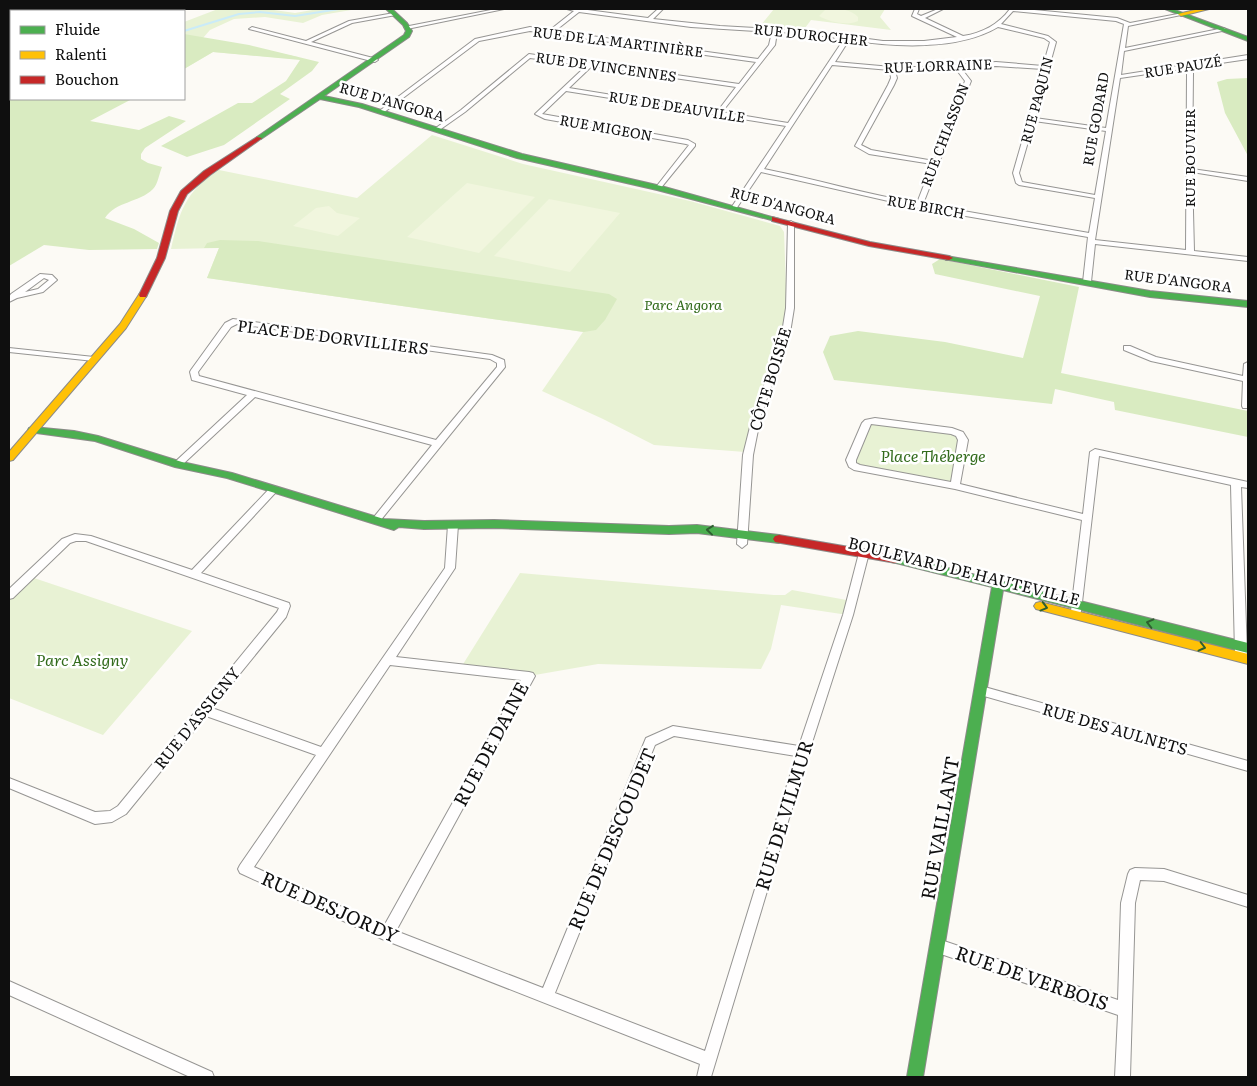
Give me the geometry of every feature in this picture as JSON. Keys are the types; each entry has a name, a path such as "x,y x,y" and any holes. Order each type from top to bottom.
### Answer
{"street":[{"path":"462,9 468,15"},
{"path":"407,26 502,9"},
{"name":"RUE DUROCHER","path":"569,9 706,27 802,32 847,39 899,43 962,38 998,25 1006,20 1012,9"},
{"path":"649,20 661,9"},
{"path":"917,9 914,15 962,38"},
{"path":"921,18 941,9"},
{"path":"1012,9 1117,20 1129,24 1206,9"},
{"path":"1086,17 1088,9"},
{"path":"1168,9 1183,12 1248,39"},
{"path":"552,31 578,10"},
{"path":"9,458 123,326 149,285 161,258 172,211 184,193 207,173 375,60 407,36 409,31 407,26 392,11 351,22 306,43"},
{"name":"RUE GODARD","path":"1087,282 1108,130 1119,77 1126,25 1129,24"},
{"name":"RUE PAQUIN","path":"998,25 1052,42 1016,173 1019,183 1098,197"},
{"name":"RUE DE LA MARTINIÈRE","path":"381,112 477,40 530,29 759,61"},
{"path":"252,30 375,60"},
{"path":"719,113 772,45 775,30"},
{"path":"1123,50 1224,30"},
{"path":"734,208 847,39"},
{"name":"RUE DE VINCENNES","path":"436,130 463,111 529,56 741,86"},
{"name":"RUE PAUZÉ","path":"1119,77 1248,57"},
{"name":"RUE LORRAINE","path":"831,63 892,68 958,68 996,64 1045,68"},
{"name":"RUE MIGEON","path":"591,64 538,114 545,118 688,142 693,145 658,188"},
{"path":"892,68 894,78 891,85 858,146 870,152 935,163"},
{"name":"RUE CHIASSON","path":"919,206 968,81 958,68"},
{"name":"RUE BOUVIER","path":"1183,68 1190,73 1190,252"},
{"name":"RUE DE DEAUVILLE","path":"565,89 790,125"},
{"name":"RUE D'ANGORA","path":"319,97 351,103 520,156 658,188 888,248 1150,294 1248,304"},
{"path":"1032,119 1108,130"},
{"name":"RUE BIRCH","path":"761,170 919,206 1092,239 1248,259"},
{"path":"1189,170 1248,179"},
{"name":"CÔTE BOISÉE","path":"742,539 748,455 755,424 785,339 790,308 791,223"},
{"name":"PLACE DE DORVILLIERS","path":"382,520 439,444 501,367 502,362 498,359 236,321 228,325 194,372 194,378 439,444"},
{"path":"1127,348 1154,359 1247,379"},
{"path":"9,350 94,359"},
{"path":"1246,406 1248,364"},
{"path":"183,460 253,394"},
{"path":"955,486 963,440 960,434 952,431 875,421 868,422 865,425 851,460 852,465 858,468 955,486 1086,518"},
{"name":"BOULEVARD DE HAUTEVILLE","path":"36,426 214,466 228,475 382,520 405,531 507,532 536,527 576,526 669,530 697,538 742,539 817,552 863,556 1245,652"},
{"path":"1076,610 1095,452 1248,485"},
{"path":"1236,482 1245,652"},
{"path":"193,574 274,488"},
{"name":"RUE DESJORDY","path":"453,530 450,568 245,869 387,934 709,1060"},
{"name":"RUE D'ASSIGNY","path":"9,595 66,541 76,537 88,538 285,606 282,614 122,810 112,816 95,818 9,783"},
{"name":"RUE DE VILMUR","path":"704,1077 803,752 848,615 863,556"},
{"name":"RUE VAILLANT","path":"915,1077 998,590"},
{"name":"RUE DE DAINE","path":"387,660 529,676 387,934"},
{"name":"RUE DES AULNETS","path":"982,691 1248,766"},
{"path":"204,710 324,754"},
{"name":"RUE DE DESCOUDET","path":"546,997 650,742 673,731 803,752"},
{"path":"1123,1077 1128,903 1135,874 1164,875 1248,901"},
{"name":"RUE DE VERBOIS","path":"938,946 1125,1010"},
{"path":"9,988 207,1077"}],"green space":[{"path":"9,9 31,9 38,10 10,10 10,100 130,100 90,121 139,130 169,116 186,121 145,148 141,154 141,159 162,167 155,187 147,194 115,208 105,218 134,229 159,243 157,249 89,250 44,245 9,266"},
{"path":"218,9 267,9 295,13 318,9 357,9 322,15 303,23 265,17 234,19 210,30 203,38 298,57 296,59 213,52 185,68 185,22"},
{"path":"774,9 885,9 880,17 891,30 811,20 802,32 757,30"},
{"path":"826,9 851,12 858,17 858,21 838,23 819,16"},
{"path":"185,34 249,45 319,62 312,71 280,94 290,99 224,145 187,157 161,146 238,103 252,103 286,81 300,60 213,52 185,68"},
{"path":"1248,78 1248,156 1225,113 1217,82 1227,79"},
{"name":"Parc Angora","path":"432,135 523,164 690,201 780,226 784,232 787,313 782,337 754,409 745,452 654,445 542,391 583,332 207,278 219,248 171,249 177,224 185,204 207,178 219,170 357,198"},
{"path":"467,183 535,197 479,253 407,237"},
{"path":"549,199 620,213 570,272 494,256"},
{"path":"329,206 337,213 360,218 338,236 293,226 316,208"},
{"path":"220,240 258,241 609,294 617,299 605,320 596,330 584,332 207,278 219,248 204,248 207,243"},
{"path":"940,259 1079,287 1061,373 1248,411 1248,437 1115,410 1114,402 1055,389 1052,404 834,380 823,352 830,336 858,331 945,342 1023,358 1040,296 935,274 932,264"},
{"name":"Place Théberge","path":"868,422 960,434 955,486 852,465"},
{"path":"520,573 774,595 785,595 792,590 852,601 848,615 781,605 771,649 761,669 598,664 529,676 460,669"},
{"name":"Parc Assigny","path":"28,576 192,631 103,735 9,698 9,595"}],"waterway":[{"path":"185,31 239,14 260,12 295,16 339,9"}],"traffic: fast":[{"path":"259,138 407,36 409,31 405,24 389,9"},
{"path":"1168,9 1248,39"},
{"path":"319,97 360,105 520,156 658,188 775,219"},
{"path":"949,258 1150,294 1248,304"},
{"path":"33,430 74,434 98,439 178,464 228,475 394,526"},
{"path":"387,522 424,525 494,524 669,530 697,529 779,539"},
{"path":"896,559 1248,648"},
{"path":"915,1077 998,585"}],"traffic: slow":[{"path":"1181,14 1206,9"},
{"path":"9,458 123,326 143,295"},
{"path":"1040,606 1248,659"}],"traffic: jam":[{"path":"143,295 161,258 174,211 184,193 207,173 259,138"},
{"path":"775,219 869,244 949,258"},
{"path":"779,539 896,559"}]}
